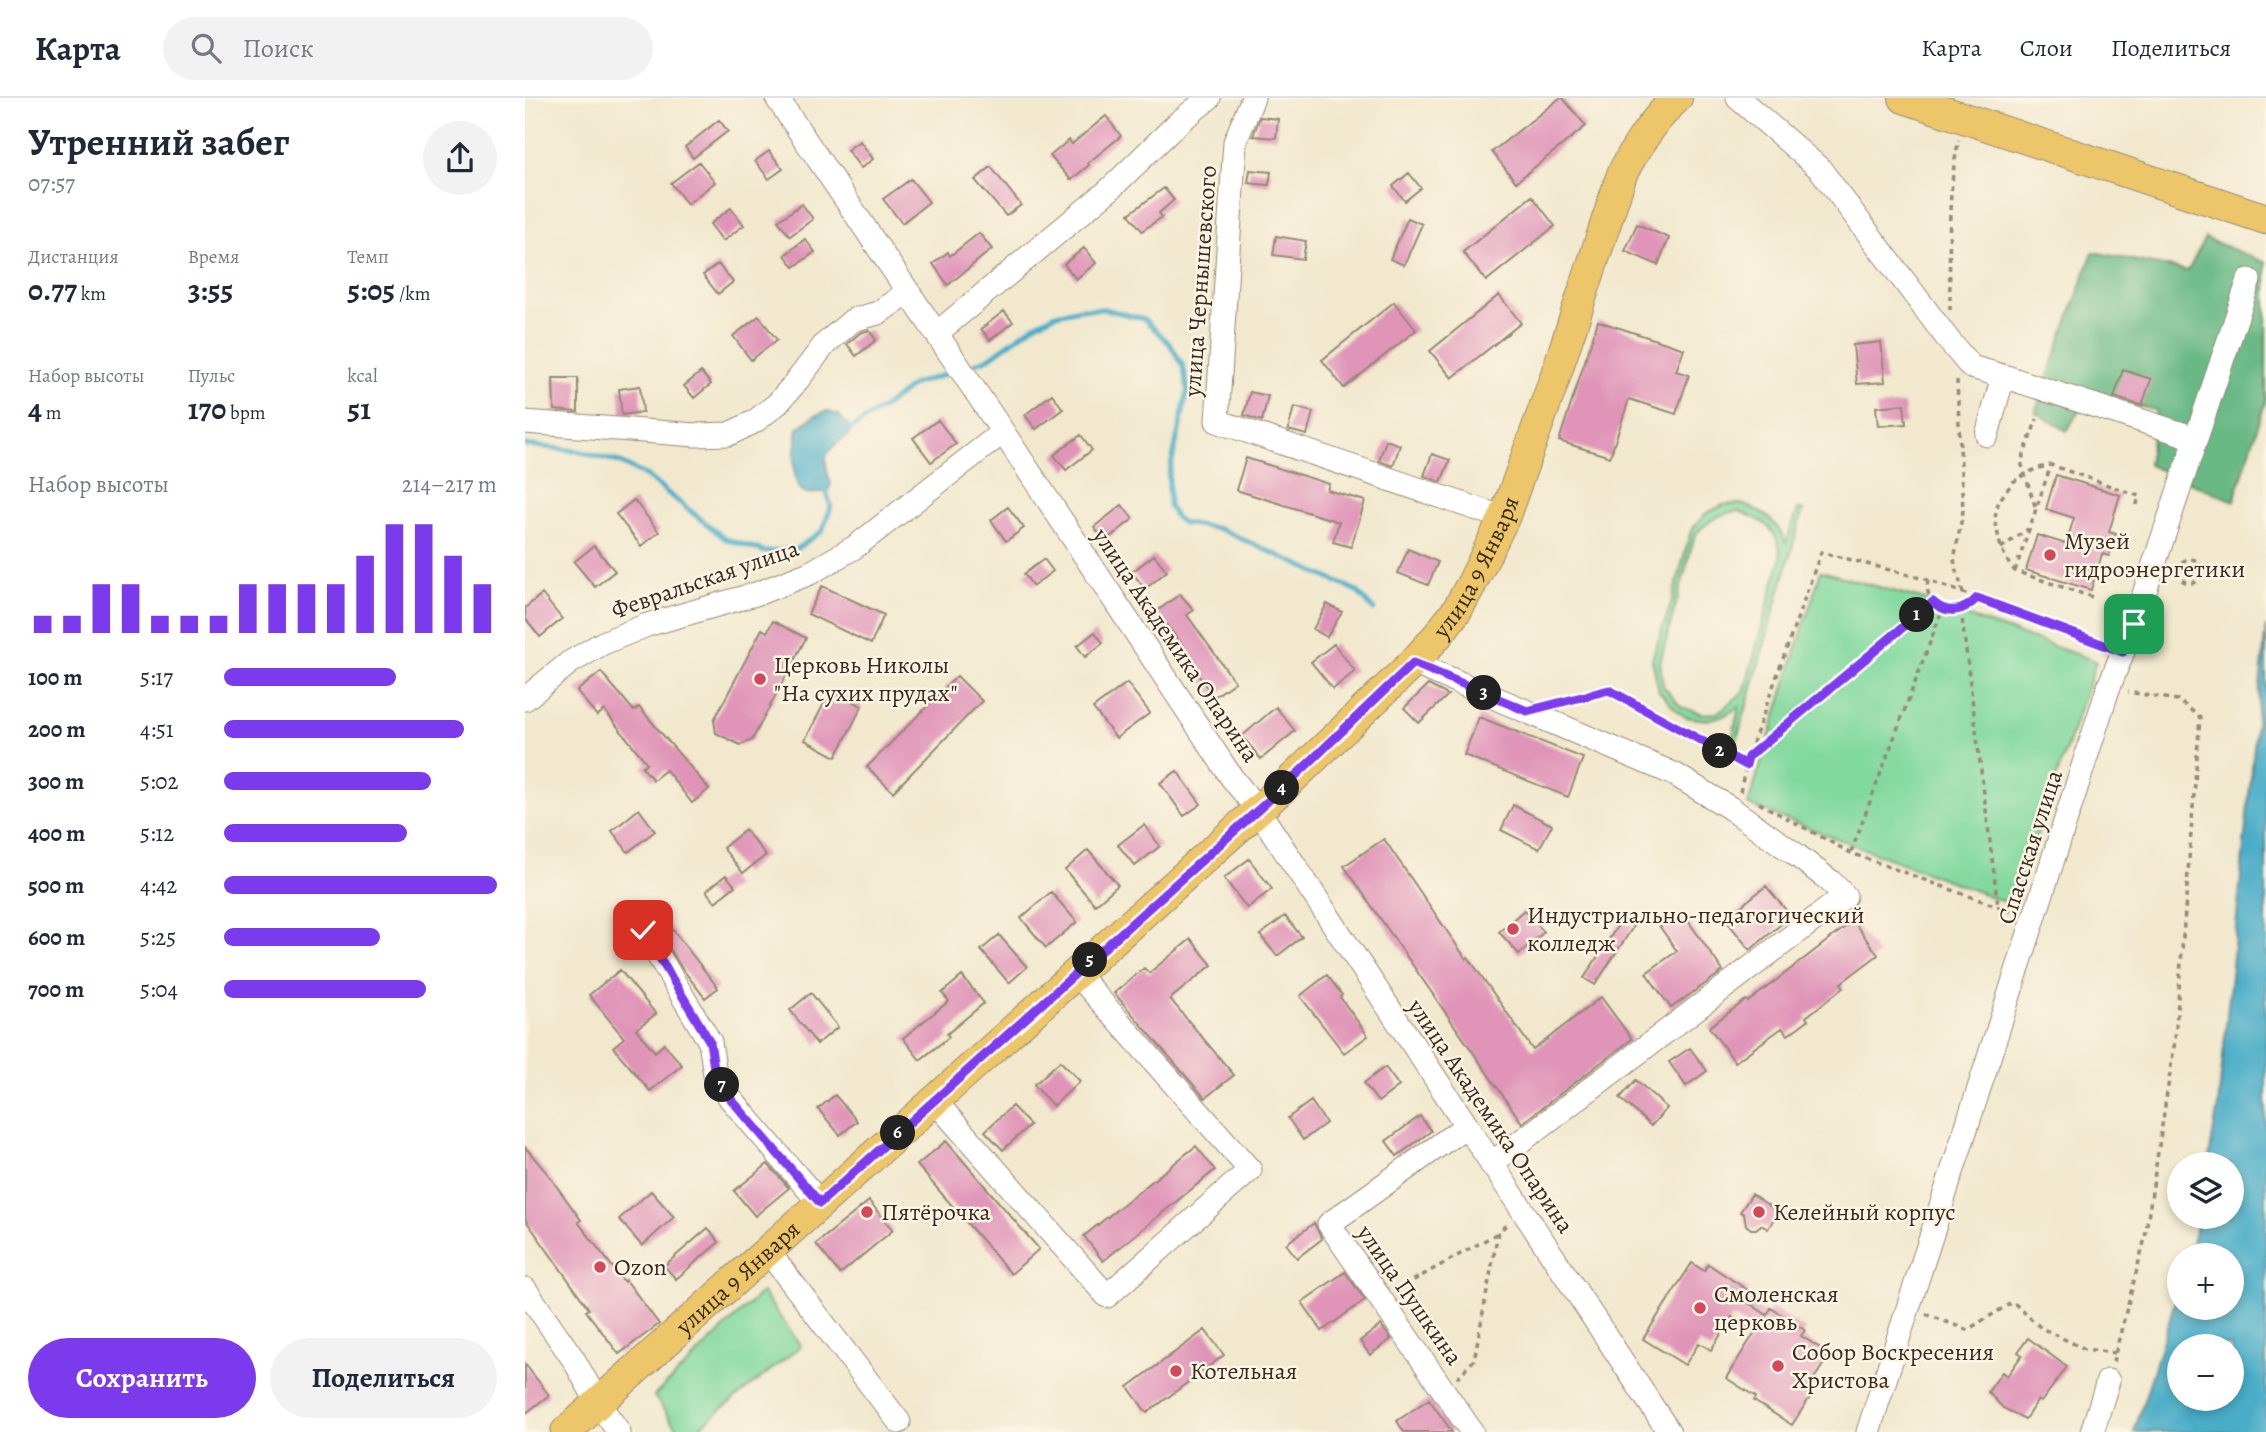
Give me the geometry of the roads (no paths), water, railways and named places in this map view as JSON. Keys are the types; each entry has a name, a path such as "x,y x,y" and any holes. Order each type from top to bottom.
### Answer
{"main road":[{"name":"улица 9 Января","path":"566,1432 1258,810 1413,663 1438,635 1457,610 1504,518 1551,388 1622,173 1639,142 1677,98"},
{"path":"1904,98 2266,219"}],"street":[{"name":"улица Академика Опарина","path":"777,98 937,333 1232,778 1258,810 1669,1432"},
{"path":"937,333 1109,190 1178,122 1209,98"},
{"name":"улица Чернышевского","path":"1253,98 1235,142 1217,421 1504,518"},
{"path":"1738,98 1820,169 1971,367 2195,439"},
{"name":"Спасская улица","path":"1868,1432 2108,689 2134,624 2249,280"},
{"path":"525,422 697,435 729,434 754,422 777,404 825,344 853,320 878,313 908,292"},
{"path":"1987,435 2003,376"},
{"name":"Февральская улица","path":"525,699 569,663 603,643 647,625 759,593 810,573 855,547 1003,432"},
{"path":"1413,663 1674,774 1730,808 1795,854 1845,896 1491,1164"},
{"path":"643,930 710,1042 715,1074 730,1098 820,1203"},
{"path":"934,1100 1107,1296 1250,1170 1076,973"},
{"name":"улица Пушкина","path":"1466,1126 1329,1224 1472,1432"},
{"path":"767,1250 899,1423"},
{"path":"525,1289 619,1432"},
{"path":"2092,1432 2108,1381"}],"water":[{"path":"826,411 839,415 851,429 849,435 834,445 827,455 826,467 831,484 828,491 805,493 796,482 795,473 798,428"},
{"path":"2266,626 2266,1432 2134,1432 2169,1320 2244,1320 2244,1243 2192,1243 2196,1229 2244,1229 2244,1152 2210,1152 2218,1106"}],"waterway":[{"path":"974,364 989,358 1033,326 1056,314 1080,309 1105,309 1144,319 1170,344 1183,366 1188,389 1169,475 1169,506 1176,518 1183,523 1220,529 1357,591 1374,610"},
{"path":"846,432 914,384 947,374"},
{"path":"525,445 578,451 619,462 646,476 726,539 766,552 796,549 822,531 831,507 825,487"}],"place":[{"name":"Музей гидроэнергетики","path":"2050,555"},
{"name":"Церковь Николы \"На сухих прудах\"","path":"760,679"},
{"name":"Индустриально-педагогический колледж","path":"1513,929"},
{"name":"Пятёрочка","path":"867,1212"},
{"name":"Келейный корпус","path":"1759,1212"},
{"name":"Ozon","path":"600,1267"},
{"name":"Смоленская церковь","path":"1700,1308"},
{"name":"Собор Воскресения Христова","path":"1778,1366"},
{"name":"Котельная","path":"1176,1371"}]}
